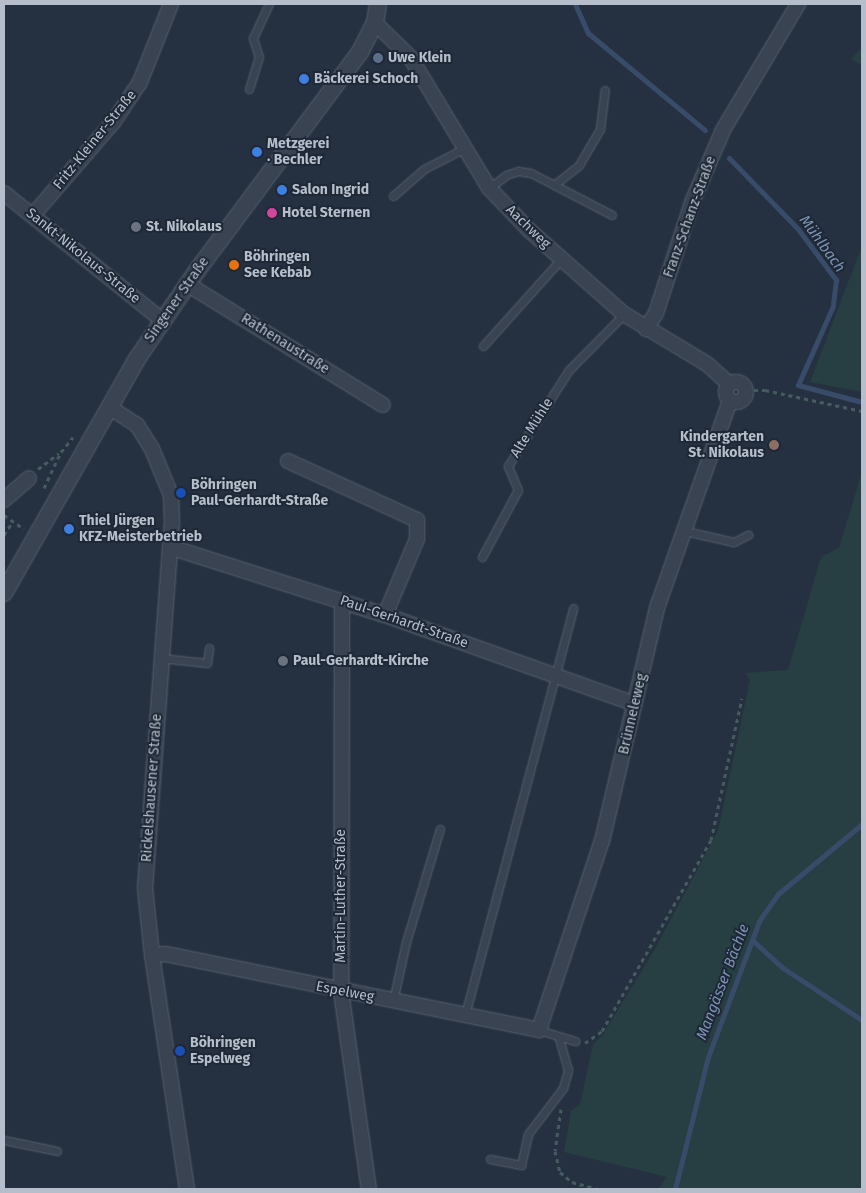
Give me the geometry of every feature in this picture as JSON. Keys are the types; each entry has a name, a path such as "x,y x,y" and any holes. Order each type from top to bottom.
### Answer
{"street":[{"name":"Fritz-Kleiner-Straße","path":"33,216 114,121 140,82 171,4"},
{"name":"Singener Straße","path":"4,593 88,442 162,320 360,52 375,23 378,4"},
{"name":"Franz-Schanz-Straße","path":"646,329 656,313 693,200 723,130 798,4"},
{"name":"Aachweg","path":"375,23 410,57 463,149 489,188 529,230 624,314 707,364 729,384"},
{"name":"Sankt-Nikolaus-Straße","path":"4,193 162,320"},
{"name":"Rathenaustraße","path":"187,284 383,405"},
{"path":"736,381 746,390 742,400 730,400 726,395 729,384 736,381"},
{"name":"Brünneleweg","path":"539,1030 602,841 658,605 730,400"},
{"name":"Rickelshausener Straße","path":"109,406 136,425 159,464 171,495 170,547 145,888 152,955 187,1189"},
{"path":"288,461 417,520 417,538 385,615"},
{"path":"4,500 29,478"},
{"name":"Paul-Gerhardt-Straße","path":"170,547 385,615 635,704"},
{"name":"Martin-Luther-Straße","path":"342,601 341,991 369,1189"},
{"name":"Espelweg","path":"152,955 166,954 539,1030"}],"lane":[{"path":"250,89 259,57 253,38 269,4"},
{"path":"555,184 579,165 600,129 605,90"},
{"path":"393,196 424,169 463,149"},
{"path":"489,188 506,175 518,171 555,184 612,215"},
{"path":"483,346 561,258"},
{"name":"Alte Mühle","path":"482,557 518,490 508,466 569,370 624,314"},
{"path":"684,531 734,542 748,535"},
{"path":"466,1015 573,608"},
{"path":"161,658 207,663 208,648"},
{"path":"393,1001 406,942 440,829"},
{"path":"539,1030 575,1041"},
{"path":"490,1159 521,1165 528,1134 563,1088 568,1070 558,1036"},
{"path":"4,1140 57,1151"}],"path":[{"path":"746,390 764,390 862,411"},
{"path":"29,478 61,452 88,442"},
{"path":"4,515 19,525"},
{"path":"4,535 13,521"},
{"path":"575,1041 584,1043 594,1039 602,1031 711,840 742,698"},
{"path":"563,1088 555,1151 560,1172 572,1182 598,1189"}],"green space":[{"path":"862,47 862,65 851,59"},
{"path":"862,246 862,392 810,382"},
{"path":"862,472 862,1189 658,1189 667,1177 564,1152 571,1111 580,1105 593,1044 602,1036 655,949 718,831 750,680 746,673 788,670 821,557 839,548"}],"waterway":[{"name":"Mühlbach","path":"575,4 588,33 705,130"},
{"name":"Mühlbach","path":"729,158 798,229 836,280 833,306 798,385 862,402"},
{"name":"Mangässer Bächle","path":"675,1189 708,1057 759,921 778,894 862,824"},
{"path":"752,940 783,968 862,1020"}],"place":[{"name":"Uwe Klein","path":"378,58"},
{"name":"Bäckerei Schoch","path":"304,79"},
{"name":"Metzgerei · Bechler","path":"257,152"},
{"name":"Salon Ingrid","path":"282,190"},
{"name":"Hotel Sternen","path":"272,213"},
{"name":"St. Nikolaus","path":"136,227"},
{"name":"Böhringen See Kebab","path":"234,265"},
{"name":"Kindergarten St. Nikolaus","path":"774,445"},
{"name":"Böhringen Paul-Gerhardt-Straße","path":"181,493"},
{"name":"Thiel Jürgen KFZ-Meisterbetrieb","path":"69,529"},
{"name":"Paul-Gerhardt-Kirche","path":"283,661"},
{"name":"Böhringen Espelweg","path":"180,1051"}]}
